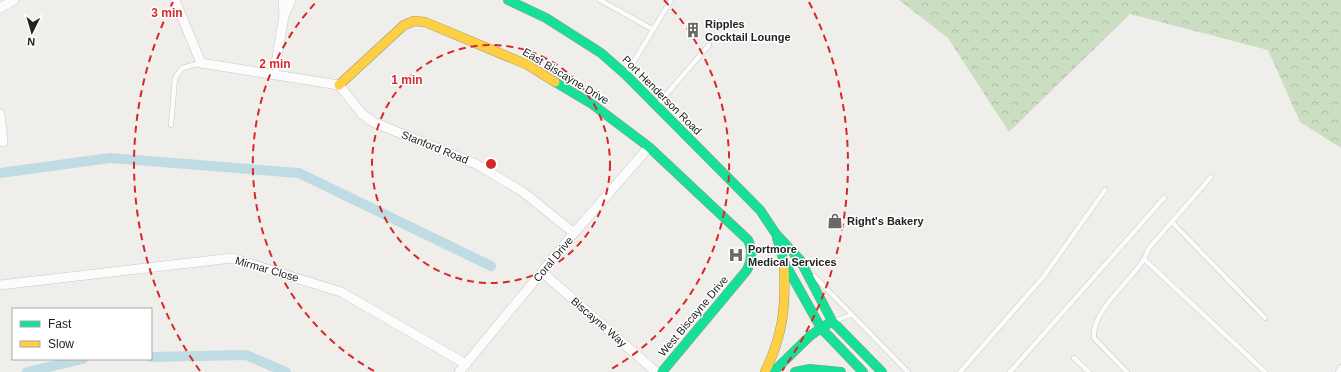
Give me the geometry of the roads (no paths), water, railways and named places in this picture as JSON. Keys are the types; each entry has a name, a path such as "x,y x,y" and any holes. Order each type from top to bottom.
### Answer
{"main road":[{"name":"Port Henderson Road","path":"508,0 546,18 602,53 657,105 760,210 776,234 800,260 832,321 882,372"},
{"name":"East Biscayne Drive","path":"339,85 404,25 414,22 425,22 528,65 592,104 649,147 748,240 752,254"},
{"name":"Port Henderson Road","path":"776,234 784,262 821,328 863,372"},
{"name":"West Biscayne Drive","path":"662,372 747,270 751,263 752,254"},
{"path":"765,372 783,327 786,289 784,262"},
{"path":"773,372 786,357 811,335 832,321"},
{"path":"795,372 810,369 841,372"}],"street":[{"path":"0,8 14,0"},
{"path":"175,0 201,63 339,85"},
{"path":"282,0 284,16"},
{"path":"274,74 284,16 291,0"},
{"name":"Stanford Road","path":"339,85 362,114 373,122 476,164 523,192 574,233"},
{"path":"0,114 3,142"},
{"name":"Coral Drive","path":"459,372 574,233 649,147"},
{"name":"Mirmar Close","path":"0,286 232,258 341,292 466,364"},
{"name":"Biscayne Way","path":"542,272 656,372"}],"lane":[{"path":"600,0 652,29"},
{"path":"626,75 652,29 671,0"},
{"path":"657,105 709,45"},
{"path":"171,125 175,78 182,68 201,63"},
{"path":"1127,372 1094,338 1102,312 1144,259 1149,248 1211,177"},
{"path":"960,372 1044,276 1104,190"},
{"path":"1010,372 1164,198"},
{"path":"1172,222 1265,318"},
{"path":"1144,259 1265,372"},
{"path":"800,260 851,315 908,372"},
{"path":"832,321 851,315"},
{"path":"1074,358 1089,372"},
{"path":"1338,372 1341,367"}],"waterway":[{"path":"0,173 110,158 299,173 491,266"},
{"path":"152,357 246,355 286,372"},
{"path":"27,372 79,360"}],"place":[{"name":"Ripples Cocktail Lounge","path":"693,30"},
{"name":"Right's Bakery","path":"835,221"},
{"name":"Portmore Medical Services","path":"736,255"}]}
